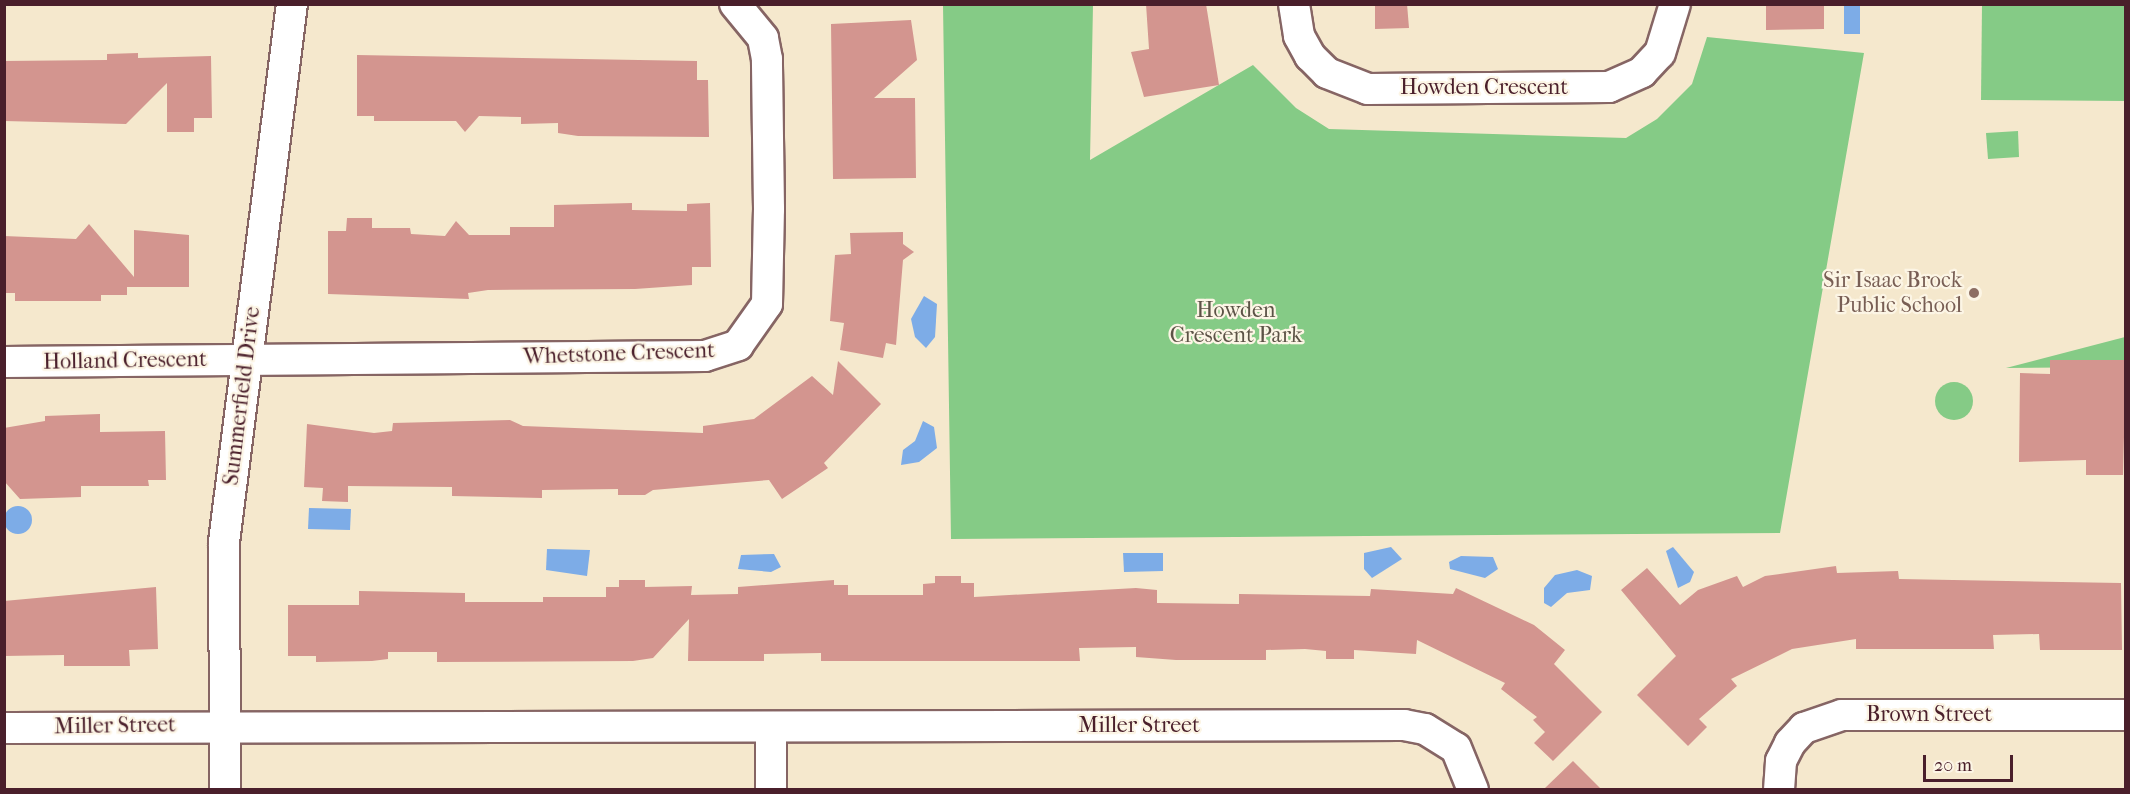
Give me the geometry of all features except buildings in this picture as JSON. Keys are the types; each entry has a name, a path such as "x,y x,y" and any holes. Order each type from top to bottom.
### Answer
{"street":[{"name":"Summerfield Drive","path":"225,789 224,542 292,4"},
{"name":"Whetstone Crescent","path":"246,359 705,356 738,345 759,322 769,276 768,59 763,38 735,4"},
{"name":"Howden Crescent","path":"1294,4 1299,36 1310,56 1327,73 1368,89 1610,87 1642,72 1660,53 1675,4"},
{"name":"Holland Crescent","path":"4,362 246,359"},
{"name":"Brown Street","path":"1779,789 1781,761 1790,743 1804,728 1842,716 2126,715"},
{"path":"225,725 771,727 771,789"},
{"name":"Miller Street","path":"4,728 225,725"},
{"name":"Miller Street","path":"771,727 1404,725 1425,729 1456,748 1473,789"}],"green space":[{"name":"Howden Crescent Park","path":"943,5 1093,5 1090,160 1253,65 1296,108 1329,129 1626,138 1657,119 1692,84 1707,37 1864,53 1780,533 951,539"},
{"path":"1982,5 2125,5 2125,101 1981,100"},
{"path":"2018,131 2019,157 1988,159 1986,133"},
{"path":"2125,337 2125,367 2006,368"},
{"path":"1954,382 1961,383 1967,388 1972,394 1972,408 1967,414 1961,419 1954,420 1947,419 1941,414 1936,408 1935,401 1936,394 1941,388 1947,383"}],"water":[{"path":"1844,5 1860,5 1860,34 1844,34"},
{"path":"924,296 937,304 935,337 926,348 915,337 911,319"},
{"path":"923,421 934,427 937,448 919,462 901,465 903,450 915,441"},
{"path":"18,506 28,510 32,520 28,530 18,534 8,530 4,520 8,510"},
{"path":"309,508 351,509 350,530 308,529"},
{"path":"1391,547 1402,559 1372,578 1364,569 1364,553"},
{"path":"1673,547 1694,572 1690,582 1678,588 1666,551"},
{"path":"547,549 590,550 587,576 546,570"},
{"path":"1123,553 1163,553 1163,571 1124,572"},
{"path":"774,554 781,567 771,572 738,569 741,555"},
{"path":"1461,556 1493,557 1498,569 1485,578 1450,569 1449,562"},
{"path":"1577,570 1592,576 1590,590 1567,593 1551,607 1544,603 1544,588 1555,575"}],"place":[{"name":"Sir Isaac Brock Public School","path":"1974,293"}]}
